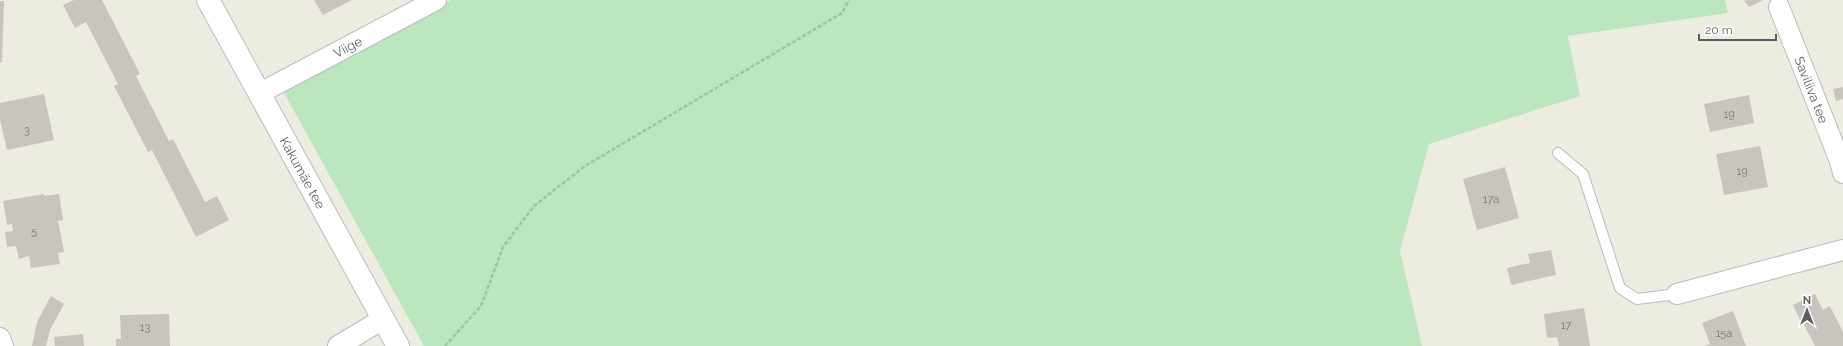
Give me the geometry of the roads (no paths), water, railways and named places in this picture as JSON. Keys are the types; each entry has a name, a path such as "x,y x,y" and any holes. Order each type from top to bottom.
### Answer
{"street":[{"name":"Kakumäe tee","path":"208,0 398,346"},
{"name":"Viige","path":"260,93 436,0"},
{"name":"Saviliiva tee","path":"1779,7 1840,161 1843,173"},
{"path":"1676,294 1843,250"},
{"path":"338,346 383,319"},
{"path":"0,338 3,346"}],"lane":[{"path":"1558,153 1583,174 1620,288 1637,300 1676,294"}]}
